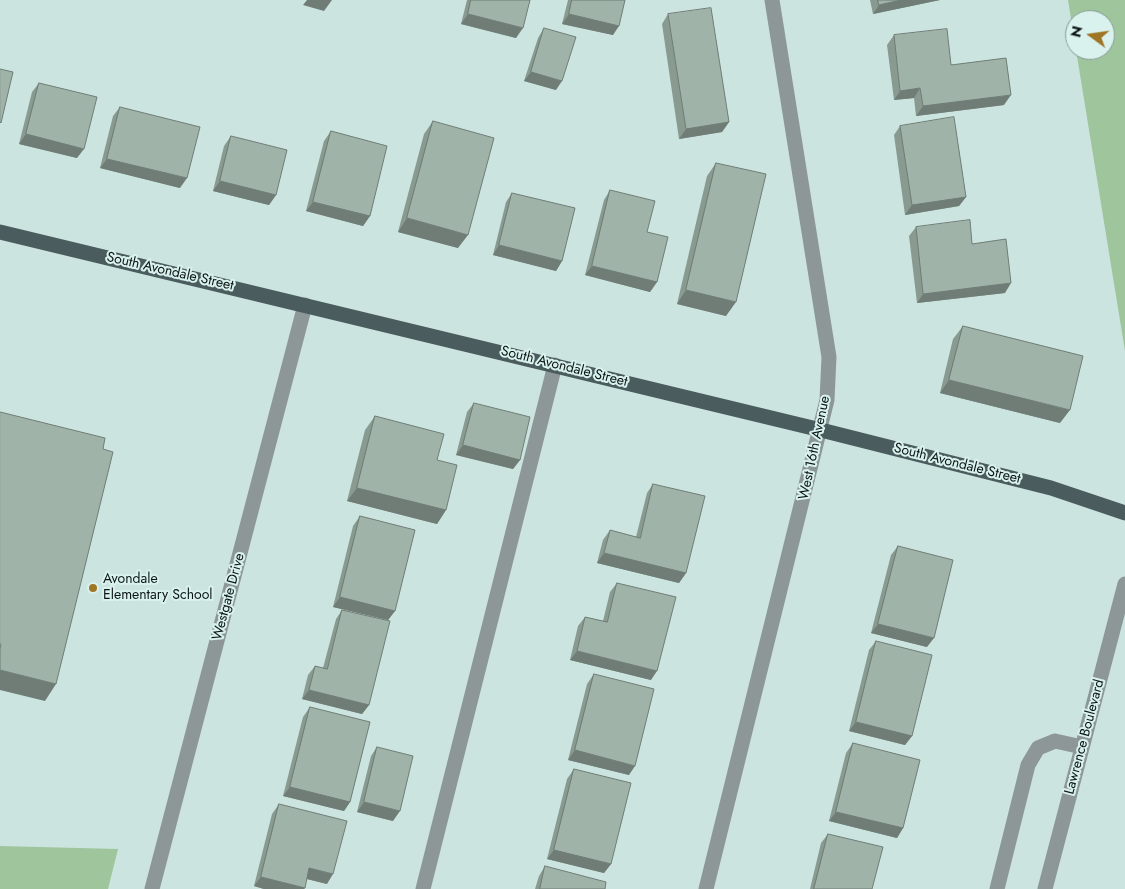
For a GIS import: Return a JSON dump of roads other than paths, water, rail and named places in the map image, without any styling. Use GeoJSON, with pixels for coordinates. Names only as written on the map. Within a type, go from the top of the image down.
{"type":"FeatureCollection","features":[{"type":"Feature","properties":{"kind":"main road","name":"South Avondale Street"},"geometry":{"type":"LineString","coordinates":[[0,232],[305,304],[821,430],[1051,488],[1125,513]]}},
{"type":"Feature","properties":{"kind":"street","name":"West 16th Avenue"},"geometry":{"type":"LineString","coordinates":[[706,889],[828,400],[829,357],[772,0]]}},
{"type":"Feature","properties":{"kind":"street","name":"Westgate Drive"},"geometry":{"type":"LineString","coordinates":[[152,889],[305,304]]}},
{"type":"Feature","properties":{"kind":"street"},"geometry":{"type":"LineString","coordinates":[[423,889],[555,365]]}},
{"type":"Feature","properties":{"kind":"street","name":"Lawrence Boulevard"},"geometry":{"type":"LineString","coordinates":[[1045,889],[1125,584]]}},
{"type":"Feature","properties":{"kind":"street"},"geometry":{"type":"LineString","coordinates":[[997,889],[1028,765],[1038,748],[1054,741],[1082,747]]}},
{"type":"Feature","properties":{"kind":"place","name":"Avondale Elementary School"},"geometry":{"type":"Point","coordinates":[93,588]}}]}
